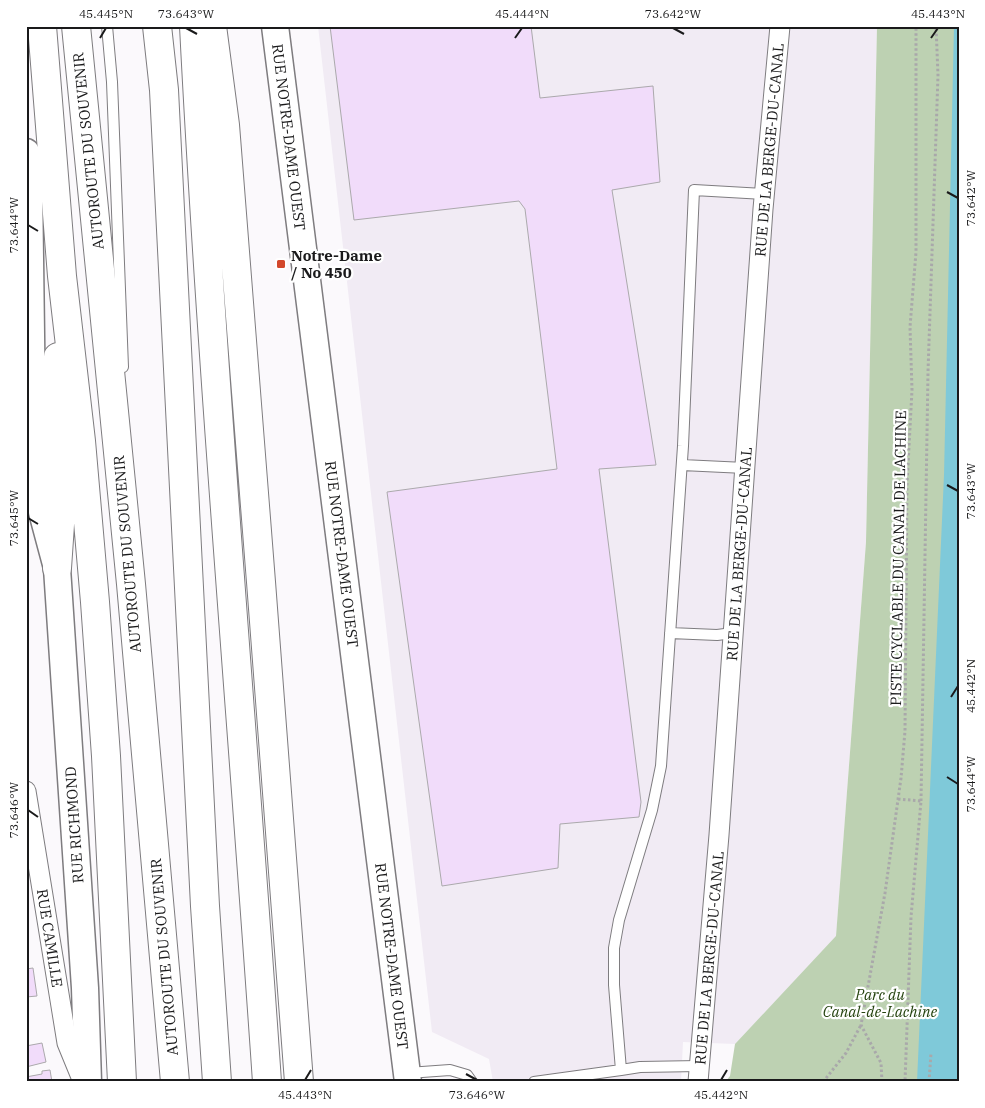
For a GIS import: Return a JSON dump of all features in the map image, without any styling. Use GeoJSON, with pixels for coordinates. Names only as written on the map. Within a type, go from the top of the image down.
{"type":"FeatureCollection","features":[{"type":"Feature","properties":{"kind":"highway"},"geometry":{"type":"LineString","coordinates":[[42,26],[62,276],[81,441],[106,756],[122,1082]]}},
{"type":"Feature","properties":{"kind":"highway","name":"AUTOROUTE DU SOUVENIR"},"geometry":{"type":"LineString","coordinates":[[76,26],[131,584],[175,1082]]}},
{"type":"Feature","properties":{"kind":"highway"},"geometry":{"type":"LineString","coordinates":[[156,26],[164,90],[205,906],[217,1082]]}},
{"type":"Feature","properties":{"kind":"highway"},"geometry":{"type":"LineString","coordinates":[[194,26],[209,291],[267,1082]]}},
{"type":"Feature","properties":{"kind":"highway"},"geometry":{"type":"LineString","coordinates":[[212,26],[225,125],[299,1082]]}},
{"type":"Feature","properties":{"kind":"highway"},"geometry":{"type":"LineString","coordinates":[[57,568],[61,510],[55,408],[62,276]]}},
{"type":"Feature","properties":{"kind":"main road","name":"RUE NOTRE-DAME OUEST"},"geometry":{"type":"LineString","coordinates":[[275,26],[407,1078]]}},
{"type":"Feature","properties":{"kind":"main road","name":"RUE RICHMOND"},"geometry":{"type":"LineString","coordinates":[[26,152],[29,183],[32,410],[42,512],[57,568],[85,988],[88,1082]]}},
{"type":"Feature","properties":{"kind":"street","name":"RUE DE LA BERGE-DU-CANAL"},"geometry":{"type":"LineString","coordinates":[[699,1074],[719,835],[765,194],[780,26]]}},
{"type":"Feature","properties":{"kind":"street","name":"RUE CAMILLE"},"geometry":{"type":"LineString","coordinates":[[26,790],[31,851],[67,1043],[84,1082]]}},
{"type":"Feature","properties":{"kind":"lane"},"geometry":{"type":"LineString","coordinates":[[107,26],[112,82],[123,378]]}},
{"type":"Feature","properties":{"kind":"lane"},"geometry":{"type":"LineString","coordinates":[[621,1070],[614,985],[614,948],[619,920],[652,810],[661,766],[682,465],[694,190],[765,194]]}},
{"type":"Feature","properties":{"kind":"lane"},"geometry":{"type":"LineString","coordinates":[[124,407],[131,584]]}},
{"type":"Feature","properties":{"kind":"lane"},"geometry":{"type":"LineString","coordinates":[[682,465],[745,468]]}},
{"type":"Feature","properties":{"kind":"lane"},"geometry":{"type":"LineString","coordinates":[[670,633],[717,635],[733,633]]}},
{"type":"Feature","properties":{"kind":"lane"},"geometry":{"type":"LineString","coordinates":[[534,1082],[640,1067],[699,1074]]}},
{"type":"Feature","properties":{"kind":"lane"},"geometry":{"type":"LineString","coordinates":[[407,1078],[450,1070],[468,1075],[472,1082]]}},
{"type":"Feature","properties":{"kind":"path","name":"PISTE CYCLABLE DU CANAL DE LACHINE"},"geometry":{"type":"LineString","coordinates":[[824,1082],[846,1053],[861,1025],[885,893],[905,731],[907,484],[912,390],[910,327],[916,252],[916,26]]}},
{"type":"Feature","properties":{"kind":"path"},"geometry":{"type":"LineString","coordinates":[[905,1082],[911,916],[921,801],[928,372],[938,75],[936,26]]}},
{"type":"Feature","properties":{"kind":"path"},"geometry":{"type":"LineString","coordinates":[[898,799],[921,801]]}},
{"type":"Feature","properties":{"kind":"path"},"geometry":{"type":"LineString","coordinates":[[861,1025],[881,1063],[882,1082]]}},
{"type":"Feature","properties":{"kind":"path"},"geometry":{"type":"LineString","coordinates":[[929,1082],[931,1053]]}},
{"type":"Feature","properties":{"kind":"shaded area"},"geometry":{"type":"Polygon","coordinates":[[[318,26],[877,26],[866,542],[836,937],[735,1044],[683,1042],[681,1082],[493,1082],[489,1059],[432,1032],[318,26]]]}},
{"type":"Feature","properties":{"kind":"green space","name":"Parc du Canal-de-Lachine"},"geometry":{"type":"Polygon","coordinates":[[[877,26],[959,26],[959,1082],[725,1082],[730,1076],[735,1044],[836,936],[866,542],[877,26]]]}},
{"type":"Feature","properties":{"kind":"water"},"geometry":{"type":"Polygon","coordinates":[[[954,26],[959,26],[959,1082],[917,1082],[944,475],[954,26]]]}},
{"type":"Feature","properties":{"kind":"building"},"geometry":{"type":"Polygon","coordinates":[[[330,26],[531,26],[540,98],[653,86],[660,182],[612,190],[656,465],[599,469],[641,802],[639,817],[560,824],[558,868],[442,886],[387,492],[557,469],[525,209],[519,201],[354,220],[330,26]]]}},
{"type":"Feature","properties":{"kind":"building"},"geometry":{"type":"Polygon","coordinates":[[[33,968],[37,996],[26,997],[26,969],[33,968]]]}},
{"type":"Feature","properties":{"kind":"building"},"geometry":{"type":"Polygon","coordinates":[[[42,1043],[46,1062],[26,1067],[26,1046],[42,1043]]]}},
{"type":"Feature","properties":{"kind":"building"},"geometry":{"type":"Polygon","coordinates":[[[50,1070],[52,1082],[26,1082],[26,1077],[42,1074],[42,1071],[50,1070]]]}},
{"type":"Feature","properties":{"kind":"place","name":"Notre-Dame / No 450"},"geometry":{"type":"Point","coordinates":[281,264]}}]}
